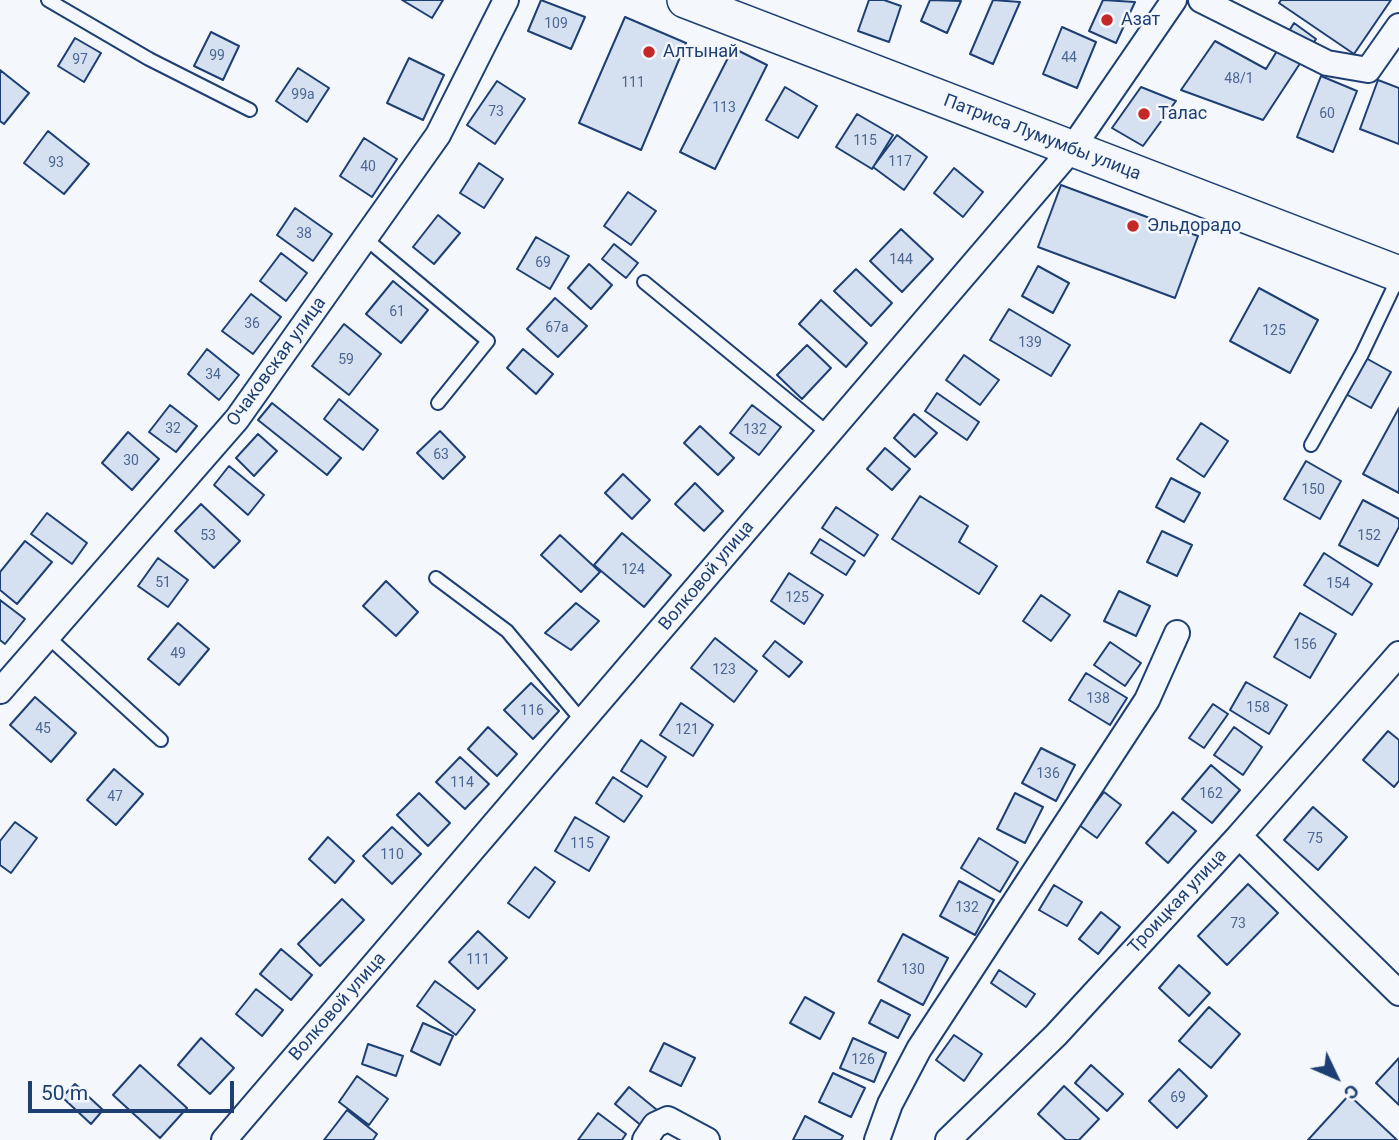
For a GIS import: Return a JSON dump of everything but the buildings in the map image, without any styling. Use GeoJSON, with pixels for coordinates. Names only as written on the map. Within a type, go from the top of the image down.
{"type":"FeatureCollection","features":[{"type":"Feature","properties":{"kind":"street","name":"Очаковская улица"},"geometry":{"type":"LineString","coordinates":[[0,691],[237,419],[438,135],[506,0]]}},
{"type":"Feature","properties":{"kind":"street","name":"Патриса Лумумбы улица"},"geometry":{"type":"LineString","coordinates":[[685,0],[1399,275]]}},
{"type":"Feature","properties":{"kind":"street","name":"Волковой улица"},"geometry":{"type":"LineString","coordinates":[[224,1140],[1071,150],[1174,0]]}},
{"type":"Feature","properties":{"kind":"street"},"geometry":{"type":"LineString","coordinates":[[1201,0],[1327,63],[1368,70],[1390,53],[1399,26]]}},
{"type":"Feature","properties":{"kind":"street"},"geometry":{"type":"LineString","coordinates":[[877,1140],[890,1104],[919,1049],[1147,700],[1177,633]]}},
{"type":"Feature","properties":{"kind":"street","name":"Троицкая улица"},"geometry":{"type":"LineString","coordinates":[[948,1140],[1056,1035],[1239,836],[1399,654]]}},
{"type":"Feature","properties":{"kind":"street"},"geometry":{"type":"LineString","coordinates":[[1239,836],[1399,993]]}},
{"type":"Feature","properties":{"kind":"street"},"geometry":{"type":"LineString","coordinates":[[645,1140],[656,1125],[668,1119],[707,1140]]}},
{"type":"Feature","properties":{"kind":"lane"},"geometry":{"type":"LineString","coordinates":[[48,0],[149,60],[250,110]]}},
{"type":"Feature","properties":{"kind":"lane"},"geometry":{"type":"LineString","coordinates":[[366,239],[488,341],[438,403]]}},
{"type":"Feature","properties":{"kind":"lane"},"geometry":{"type":"LineString","coordinates":[[1311,444],[1363,354],[1399,275]]}},
{"type":"Feature","properties":{"kind":"lane"},"geometry":{"type":"LineString","coordinates":[[644,282],[829,434]]}},
{"type":"Feature","properties":{"kind":"lane"},"geometry":{"type":"LineString","coordinates":[[436,578],[507,632],[583,722]]}},
{"type":"Feature","properties":{"kind":"lane"},"geometry":{"type":"LineString","coordinates":[[48,636],[161,740]]}},
{"type":"Feature","properties":{"kind":"place","name":"Азат"},"geometry":{"type":"Point","coordinates":[1107,20]}},
{"type":"Feature","properties":{"kind":"place","name":"Алтынай"},"geometry":{"type":"Point","coordinates":[649,52]}},
{"type":"Feature","properties":{"kind":"place","name":"Талас"},"geometry":{"type":"Point","coordinates":[1144,114]}},
{"type":"Feature","properties":{"kind":"place","name":"Эльдорадо"},"geometry":{"type":"Point","coordinates":[1133,226]}}]}
